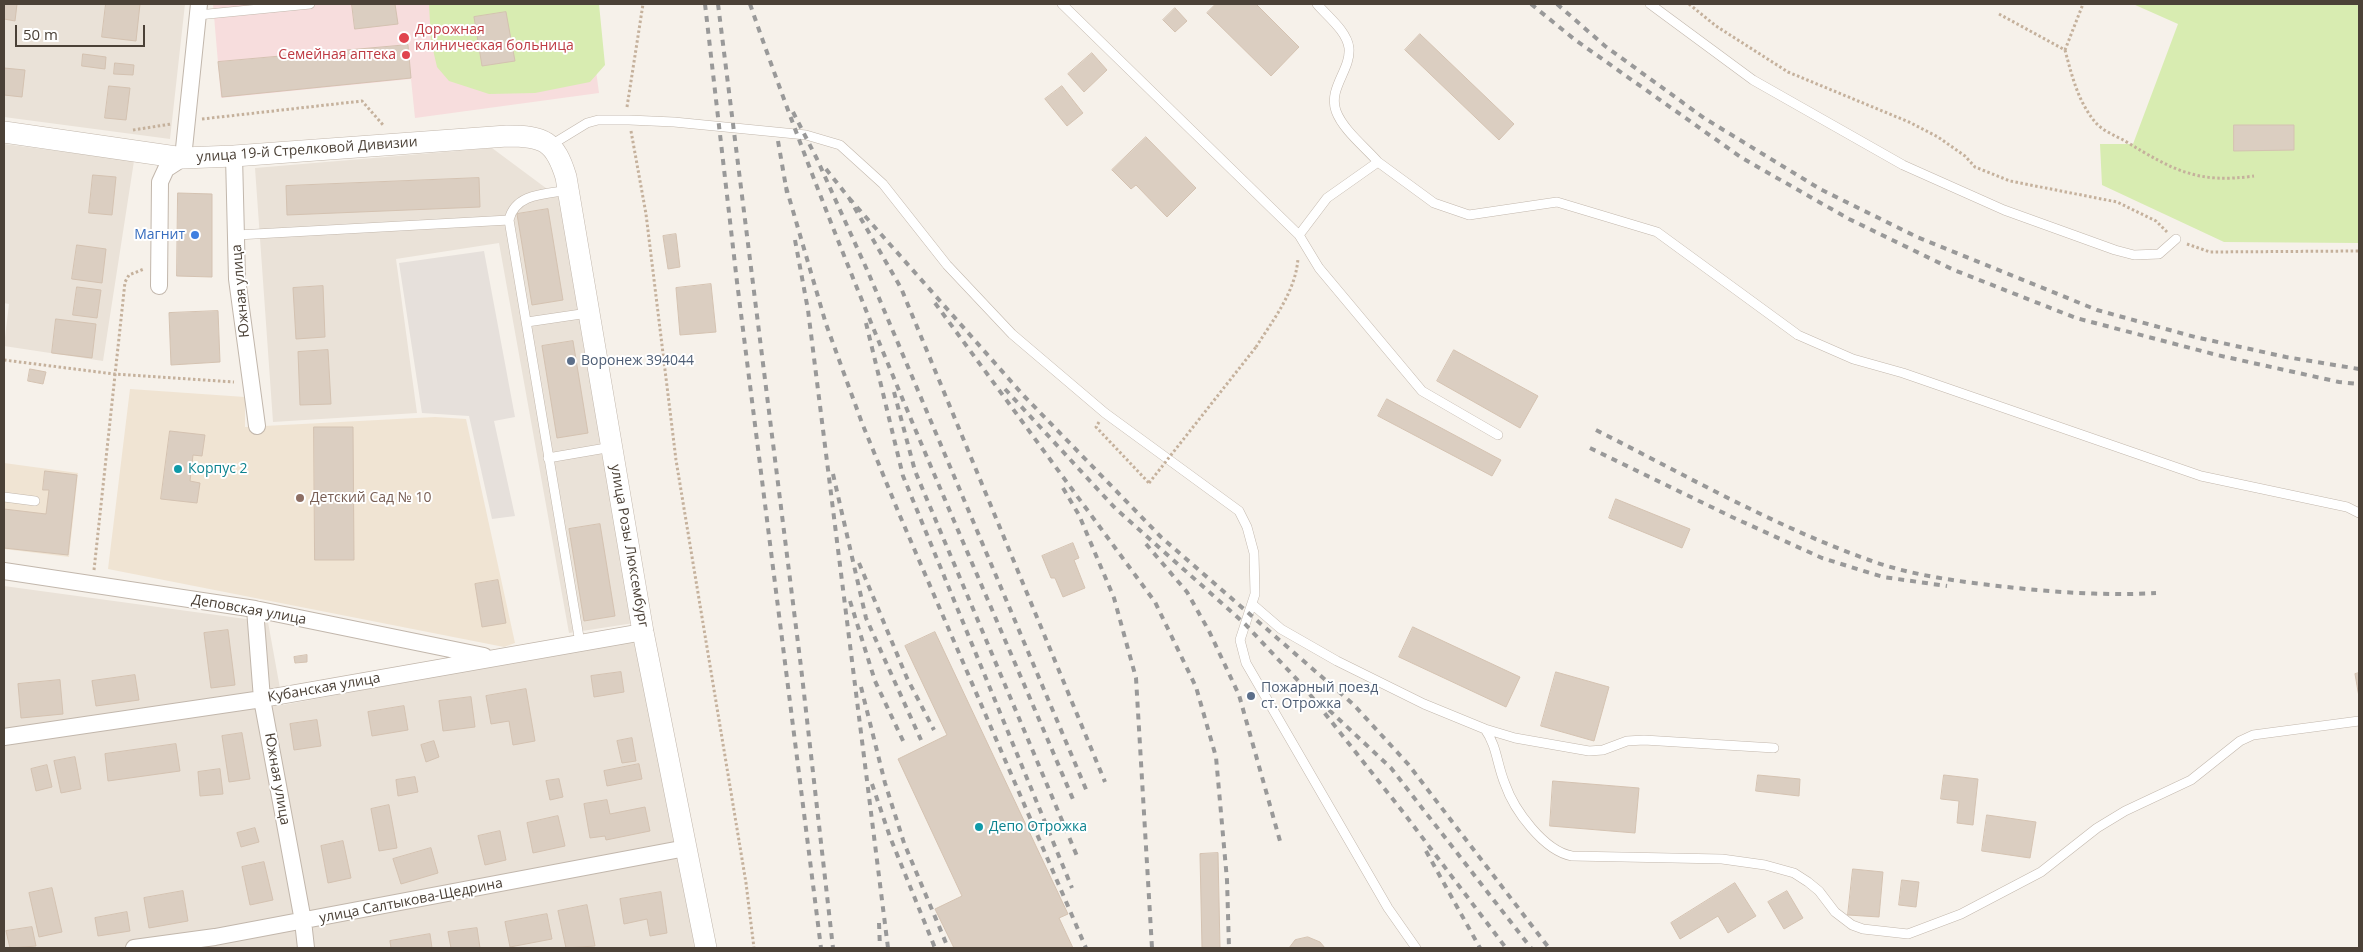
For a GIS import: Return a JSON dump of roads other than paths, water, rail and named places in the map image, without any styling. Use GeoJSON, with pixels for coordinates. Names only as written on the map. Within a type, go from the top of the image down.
{"type":"FeatureCollection","features":[{"type":"Feature","properties":{"kind":"street"},"geometry":{"type":"LineString","coordinates":[[159,286],[160,182],[166,169],[183,158],[199,9]]}},
{"type":"Feature","properties":{"kind":"street","name":"улица 19-й Стрелковой Дивизии"},"geometry":{"type":"LineString","coordinates":[[4,132],[183,158],[507,136],[533,137],[551,145]]}},
{"type":"Feature","properties":{"kind":"street","name":"улица Розы Люксембург"},"geometry":{"type":"LineString","coordinates":[[551,145],[560,157],[569,190],[643,632],[706,948]]}},
{"type":"Feature","properties":{"kind":"street","name":"Южная улица"},"geometry":{"type":"LineString","coordinates":[[234,156],[238,278],[257,426]]}},
{"type":"Feature","properties":{"kind":"street","name":"Деповская улица"},"geometry":{"type":"LineString","coordinates":[[4,571],[255,609],[494,658]]}},
{"type":"Feature","properties":{"kind":"street","name":"Южная улица"},"geometry":{"type":"LineString","coordinates":[[255,609],[262,699],[303,921],[306,948]]}},
{"type":"Feature","properties":{"kind":"street","name":"Кубанская улица"},"geometry":{"type":"LineString","coordinates":[[4,737],[262,699],[643,632]]}},
{"type":"Feature","properties":{"kind":"street","name":"улица Салтыкова-Щедрина"},"geometry":{"type":"LineString","coordinates":[[134,948],[215,937],[686,848]]}},
{"type":"Feature","properties":{"kind":"lane"},"geometry":{"type":"LineString","coordinates":[[199,9],[310,4]]}},
{"type":"Feature","properties":{"kind":"lane"},"geometry":{"type":"LineString","coordinates":[[1062,4],[1299,235],[1319,268],[1422,391],[1498,435]]}},
{"type":"Feature","properties":{"kind":"lane"},"geometry":{"type":"LineString","coordinates":[[1317,4],[1342,33],[1349,46],[1348,59],[1336,88],[1336,110],[1341,121],[1378,162],[1434,203],[1469,215],[1556,202],[1657,232],[1798,335],[1853,359],[1903,373],[2200,476],[2347,507],[2359,514]]}},
{"type":"Feature","properties":{"kind":"lane"},"geometry":{"type":"LineString","coordinates":[[1650,4],[1753,80],[1903,165],[2004,210],[2115,250],[2134,255],[2159,254],[2176,239]]}},
{"type":"Feature","properties":{"kind":"lane"},"geometry":{"type":"LineString","coordinates":[[551,145],[587,123],[598,120],[674,122],[806,135],[840,145],[883,184],[947,265],[1012,334],[1105,413],[1238,511],[1247,527],[1254,553],[1255,594],[1240,640],[1246,663],[1388,908],[1416,948]]}},
{"type":"Feature","properties":{"kind":"lane"},"geometry":{"type":"LineString","coordinates":[[1299,235],[1327,198],[1378,162]]}},
{"type":"Feature","properties":{"kind":"lane"},"geometry":{"type":"LineString","coordinates":[[569,190],[520,200],[511,210],[509,220],[580,642]]}},
{"type":"Feature","properties":{"kind":"lane"},"geometry":{"type":"LineString","coordinates":[[237,235],[509,220]]}},
{"type":"Feature","properties":{"kind":"lane"},"geometry":{"type":"LineString","coordinates":[[527,322],[589,312]]}},
{"type":"Feature","properties":{"kind":"lane"},"geometry":{"type":"LineString","coordinates":[[548,458],[612,446]]}},
{"type":"Feature","properties":{"kind":"lane"},"geometry":{"type":"LineString","coordinates":[[4,497],[35,501]]}},
{"type":"Feature","properties":{"kind":"lane"},"geometry":{"type":"LineString","coordinates":[[1252,604],[1281,629],[1337,661],[1424,704],[1485,729],[1515,738],[1589,751],[1603,750],[1627,741],[1644,740],[1774,748]]}},
{"type":"Feature","properties":{"kind":"lane"},"geometry":{"type":"LineString","coordinates":[[1485,729],[1495,746],[1505,785],[1517,806],[1543,840],[1560,852],[1572,856],[1722,859],[1765,865],[1794,873],[1808,882],[1819,891],[1835,912],[1852,925],[1863,929],[1897,934],[1919,930],[1961,914],[2041,872],[2097,828],[2125,811],[2191,780],[2240,741],[2253,735],[2359,721]]}},
{"type":"Feature","properties":{"kind":"railway"},"geometry":{"type":"LineString","coordinates":[[705,4],[737,282],[821,948]]}},
{"type":"Feature","properties":{"kind":"railway"},"geometry":{"type":"LineString","coordinates":[[718,4],[801,667],[833,948]]}},
{"type":"Feature","properties":{"kind":"railway"},"geometry":{"type":"LineString","coordinates":[[750,4],[786,106],[865,307],[1075,804]]}},
{"type":"Feature","properties":{"kind":"railway"},"geometry":{"type":"LineString","coordinates":[[1531,4],[1574,39],[1742,158],[1849,219],[1954,270],[2076,318],[2217,355],[2339,382],[2359,384]]}},
{"type":"Feature","properties":{"kind":"railway"},"geometry":{"type":"LineString","coordinates":[[1557,4],[1605,46],[1704,118],[1820,189],[1917,237],[2097,310],[2195,337],[2286,357],[2359,369]]}},
{"type":"Feature","properties":{"kind":"railway"},"geometry":{"type":"LineString","coordinates":[[793,112],[817,159],[868,272],[1088,794]]}},
{"type":"Feature","properties":{"kind":"railway"},"geometry":{"type":"LineString","coordinates":[[778,141],[787,193]]}},
{"type":"Feature","properties":{"kind":"railway"},"geometry":{"type":"LineString","coordinates":[[826,169],[849,198],[901,288],[1105,782]]}},
{"type":"Feature","properties":{"kind":"railway"},"geometry":{"type":"LineString","coordinates":[[786,187],[826,324],[862,423],[900,516],[1086,948]]}},
{"type":"Feature","properties":{"kind":"railway"},"geometry":{"type":"LineString","coordinates":[[849,198],[1024,396],[1161,537],[1353,704],[1408,764],[1549,948]]}},
{"type":"Feature","properties":{"kind":"railway"},"geometry":{"type":"LineString","coordinates":[[795,240],[808,310],[888,948]]}},
{"type":"Feature","properties":{"kind":"railway"},"geometry":{"type":"LineString","coordinates":[[935,303],[1155,602],[1196,687],[1216,757],[1227,880],[1229,948]]}},
{"type":"Feature","properties":{"kind":"railway"},"geometry":{"type":"LineString","coordinates":[[866,323],[903,476],[1072,888]]}},
{"type":"Feature","properties":{"kind":"railway"},"geometry":{"type":"LineString","coordinates":[[1005,389],[1115,508],[1245,624],[1304,687],[1403,812],[1506,948]]}},
{"type":"Feature","properties":{"kind":"railway"},"geometry":{"type":"LineString","coordinates":[[894,392],[915,471],[1077,856]]}},
{"type":"Feature","properties":{"kind":"railway"},"geometry":{"type":"LineString","coordinates":[[1596,430],[1764,516],[1869,560],[1900,570],[1965,582],[2057,592],[2097,594],[2156,593]]}},
{"type":"Feature","properties":{"kind":"railway"},"geometry":{"type":"LineString","coordinates":[[1590,448],[1732,517],[1822,558],[1883,577],[1947,586]]}},
{"type":"Feature","properties":{"kind":"railway"},"geometry":{"type":"LineString","coordinates":[[833,474],[866,618],[921,740]]}},
{"type":"Feature","properties":{"kind":"railway"},"geometry":{"type":"LineString","coordinates":[[1063,488],[1079,515],[1114,598],[1136,678],[1152,948]]}},
{"type":"Feature","properties":{"kind":"railway"},"geometry":{"type":"LineString","coordinates":[[1146,544],[1187,592],[1209,631],[1239,695],[1280,841]]}},
{"type":"Feature","properties":{"kind":"railway"},"geometry":{"type":"LineString","coordinates":[[859,563],[907,678],[934,730]]}},
{"type":"Feature","properties":{"kind":"railway"},"geometry":{"type":"LineString","coordinates":[[850,601],[875,681],[905,745]]}},
{"type":"Feature","properties":{"kind":"railway"},"geometry":{"type":"LineString","coordinates":[[861,687],[885,783],[904,843],[946,943]]}},
{"type":"Feature","properties":{"kind":"railway"},"geometry":{"type":"LineString","coordinates":[[1329,710],[1391,768],[1531,948]]}},
{"type":"Feature","properties":{"kind":"railway"},"geometry":{"type":"LineString","coordinates":[[872,784],[890,837],[935,948]]}},
{"type":"Feature","properties":{"kind":"railway"},"geometry":{"type":"LineString","coordinates":[[1426,851],[1480,948]]}},
{"type":"Feature","properties":{"kind":"railway"},"geometry":{"type":"LineString","coordinates":[[879,923],[880,948]]}},
{"type":"Feature","properties":{"kind":"place","name":"Дорожная клиническая больница"},"geometry":{"type":"Point","coordinates":[404,38]}},
{"type":"Feature","properties":{"kind":"place","name":"Семейная аптека"},"geometry":{"type":"Point","coordinates":[406,55]}},
{"type":"Feature","properties":{"kind":"place","name":"Магнит"},"geometry":{"type":"Point","coordinates":[195,235]}},
{"type":"Feature","properties":{"kind":"place","name":"Воронеж 394044"},"geometry":{"type":"Point","coordinates":[571,361]}},
{"type":"Feature","properties":{"kind":"place","name":"Корпус 2"},"geometry":{"type":"Point","coordinates":[178,469]}},
{"type":"Feature","properties":{"kind":"place","name":"Детский Сад № 10"},"geometry":{"type":"Point","coordinates":[300,498]}},
{"type":"Feature","properties":{"kind":"place","name":"Пожарный поезд ст. Отрожка"},"geometry":{"type":"Point","coordinates":[1251,696]}},
{"type":"Feature","properties":{"kind":"place","name":"Депо Отрожка"},"geometry":{"type":"Point","coordinates":[979,827]}}]}
